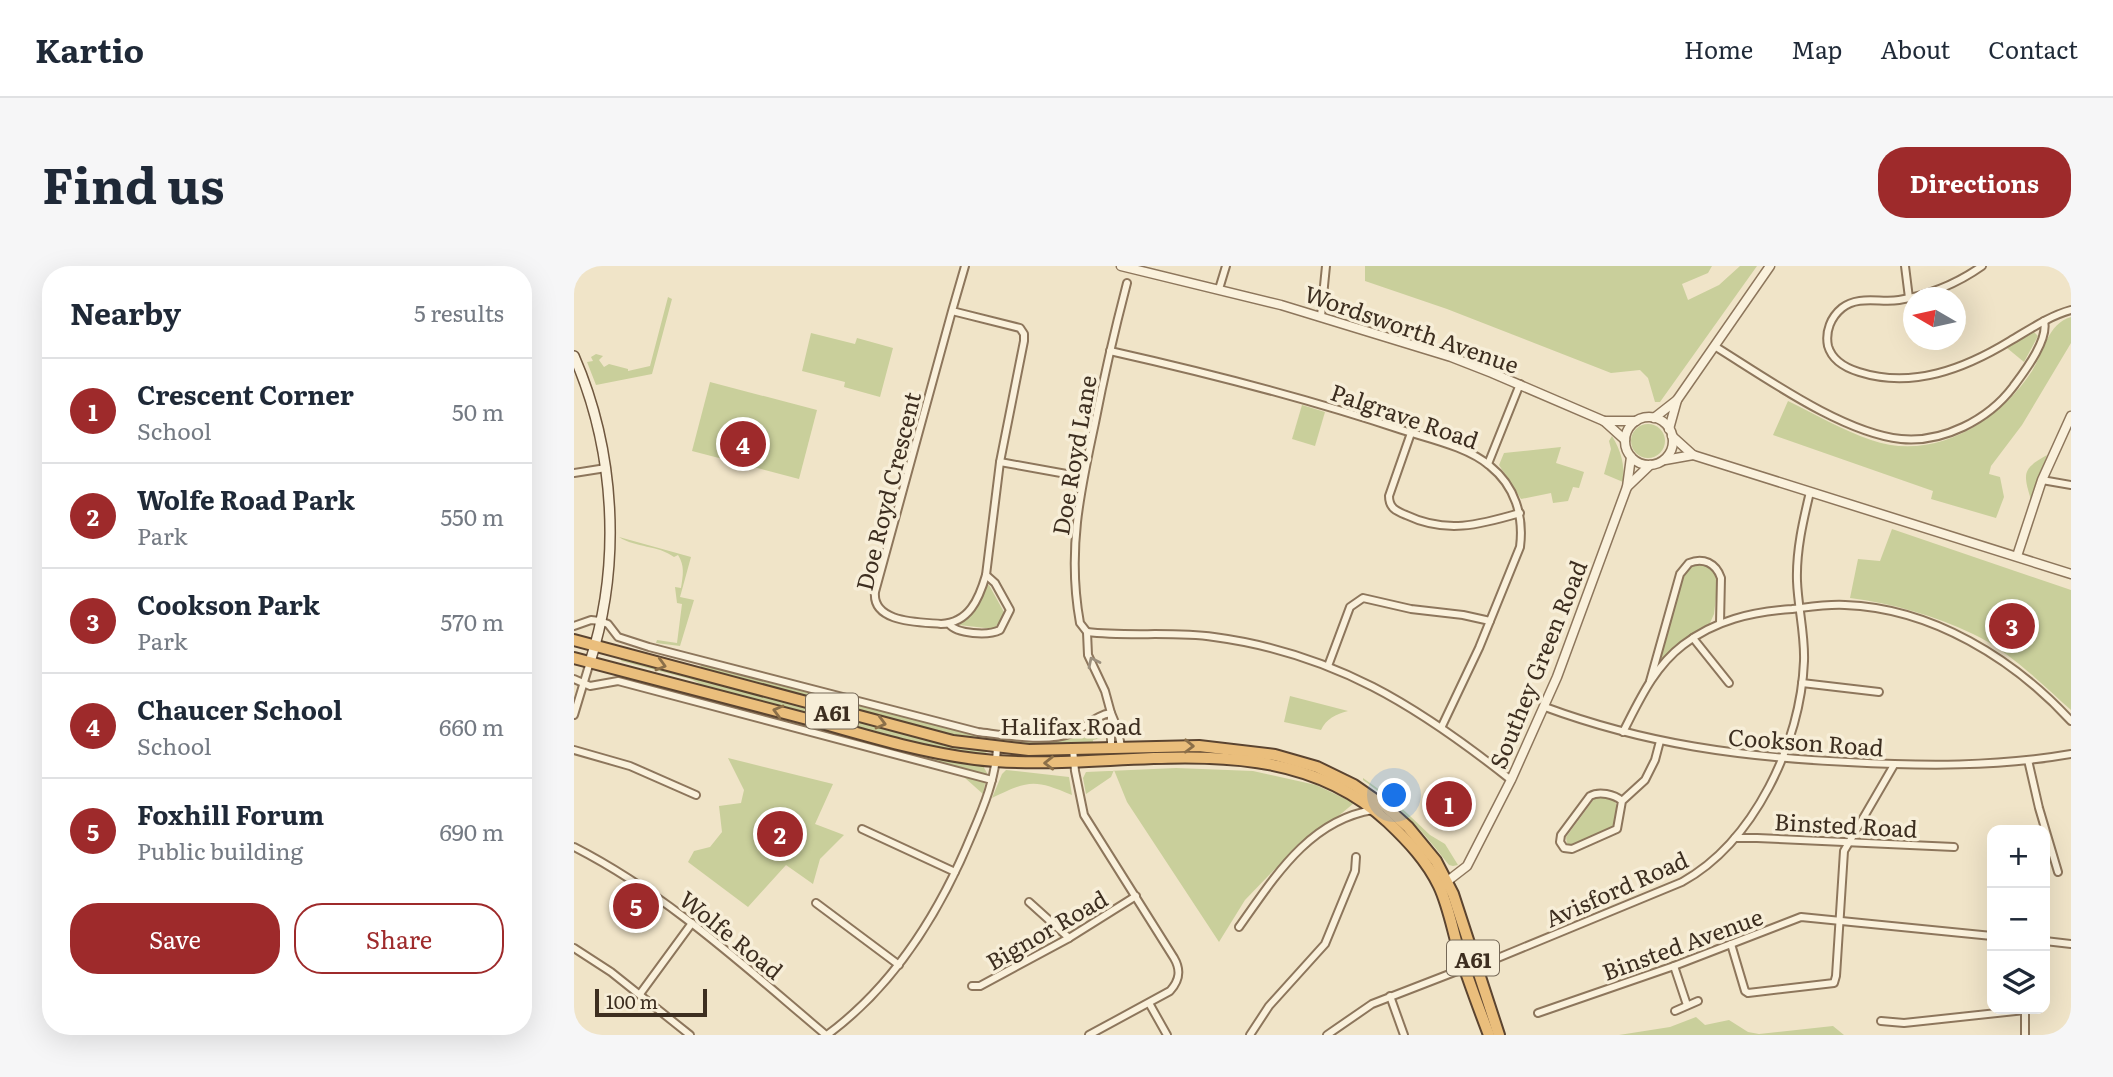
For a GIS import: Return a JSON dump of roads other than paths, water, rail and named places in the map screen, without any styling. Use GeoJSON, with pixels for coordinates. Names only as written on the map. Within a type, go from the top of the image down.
{"type":"FeatureCollection","features":[{"type":"Feature","properties":{"kind":"highway","name":"Halifax Road"},"geometry":{"type":"LineString","coordinates":[[574,640],[953,741],[1028,750],[1199,746],[1237,749],[1287,758],[1317,767],[1354,785],[1387,808],[1422,843],[1443,884],[1471,967],[1499,1035]]}},
{"type":"Feature","properties":{"kind":"highway","name":"Halifax Road"},"geometry":{"type":"LineString","coordinates":[[574,658],[947,754],[996,761],[1074,763],[1200,758],[1259,762],[1314,776],[1356,796],[1374,810],[1414,848],[1443,884]]}},
{"type":"Feature","properties":{"kind":"highway"},"geometry":{"type":"LineString","coordinates":[[1116,747],[1117,761]]}},
{"type":"Feature","properties":{"kind":"highway","name":"Halifax Road"},"geometry":{"type":"LineString","coordinates":[[1471,967],[1489,1035]]}},
{"type":"Feature","properties":{"kind":"main road"},"geometry":{"type":"LineString","coordinates":[[574,356],[589,394],[606,468],[610,543],[596,646],[590,662]]}},
{"type":"Feature","properties":{"kind":"street","name":"Doe Royd Crescent"},"geometry":{"type":"LineString","coordinates":[[965,266],[875,598],[879,610],[887,616],[949,624],[957,630],[992,633],[999,630],[1010,610],[995,583],[986,575]]}},
{"type":"Feature","properties":{"kind":"street","name":"Wordsworth Avenue"},"geometry":{"type":"LineString","coordinates":[[1121,266],[1321,316],[1451,357],[1604,421],[1625,440]]}},
{"type":"Feature","properties":{"kind":"street"},"geometry":{"type":"LineString","coordinates":[[1219,289],[1226,266]]}},
{"type":"Feature","properties":{"kind":"street"},"geometry":{"type":"LineString","coordinates":[[1321,316],[1326,266]]}},
{"type":"Feature","properties":{"kind":"street"},"geometry":{"type":"LineString","coordinates":[[1693,455],[1650,465],[1636,462],[1627,451],[1625,440],[1631,426],[1637,421],[1654,418],[1676,400],[1716,347],[1770,266]]}},
{"type":"Feature","properties":{"kind":"street"},"geometry":{"type":"LineString","coordinates":[[1905,266],[1908,287]]}},
{"type":"Feature","properties":{"kind":"street"},"geometry":{"type":"LineString","coordinates":[[1944,287],[1982,266]]}},
{"type":"Feature","properties":{"kind":"street","name":"Doe Royd Lane"},"geometry":{"type":"LineString","coordinates":[[1116,747],[1105,691],[1088,655],[1087,632],[1080,623],[1073,558],[1083,477],[1127,283]]}},
{"type":"Feature","properties":{"kind":"street"},"geometry":{"type":"LineString","coordinates":[[1903,299],[1883,302],[1858,301],[1842,308],[1830,323],[1828,332],[1829,349],[1834,357],[1841,364],[1865,374],[1910,378],[1935,375],[1979,359],[2044,321],[2071,310]]}},
{"type":"Feature","properties":{"kind":"street"},"geometry":{"type":"LineString","coordinates":[[949,624],[972,609],[986,575],[1000,462],[1024,334],[1020,328],[952,311]]}},
{"type":"Feature","properties":{"kind":"street"},"geometry":{"type":"LineString","coordinates":[[1716,347],[1772,383],[1828,413],[1881,434],[1900,439],[1917,439],[1934,437],[1968,425],[1997,404],[2010,391],[2035,354],[2042,339],[2044,321]]}},
{"type":"Feature","properties":{"kind":"street","name":"Palgrave Road"},"geometry":{"type":"LineString","coordinates":[[1110,351],[1250,384],[1411,433],[1462,451],[1488,464],[1510,490],[1520,513],[1520,547],[1458,695],[1442,726]]}},
{"type":"Feature","properties":{"kind":"street"},"geometry":{"type":"LineString","coordinates":[[1488,464],[1520,384]]}},
{"type":"Feature","properties":{"kind":"street"},"geometry":{"type":"LineString","coordinates":[[1663,460],[1671,450],[1670,433],[1676,400]]}},
{"type":"Feature","properties":{"kind":"street"},"geometry":{"type":"LineString","coordinates":[[2017,556],[2042,480],[2071,416]]}},
{"type":"Feature","properties":{"kind":"street"},"geometry":{"type":"LineString","coordinates":[[1654,418],[1679,445],[1693,455],[2071,574]]}},
{"type":"Feature","properties":{"kind":"street","name":"Wordsworth Avenue"},"geometry":{"type":"LineString","coordinates":[[1604,421],[1637,421]]}},
{"type":"Feature","properties":{"kind":"street"},"geometry":{"type":"LineString","coordinates":[[1411,433],[1389,496],[1389,502],[1396,511],[1430,526],[1441,527],[1491,522],[1520,513]]}},
{"type":"Feature","properties":{"kind":"street","name":"Southey Green Road"},"geometry":{"type":"LineString","coordinates":[[1443,884],[1467,866],[1545,706],[1627,487],[1631,457]]}},
{"type":"Feature","properties":{"kind":"street"},"geometry":{"type":"LineString","coordinates":[[1000,462],[1083,477]]}},
{"type":"Feature","properties":{"kind":"street","name":"Southey Green Road"},"geometry":{"type":"LineString","coordinates":[[1627,487],[1650,465]]}},
{"type":"Feature","properties":{"kind":"street"},"geometry":{"type":"LineString","coordinates":[[574,473],[606,468]]}},
{"type":"Feature","properties":{"kind":"street"},"geometry":{"type":"LineString","coordinates":[[2042,480],[2071,485]]}},
{"type":"Feature","properties":{"kind":"street","name":"Avisford Road"},"geometry":{"type":"LineString","coordinates":[[1327,1035],[1355,1014],[1390,996],[1471,967],[1682,882],[1708,865],[1735,838],[1782,759],[1799,709],[1804,635],[1797,578],[1798,558],[1810,492]]}},
{"type":"Feature","properties":{"kind":"street"},"geometry":{"type":"LineString","coordinates":[[1649,683],[1680,574],[1689,563],[1703,560],[1719,572],[1720,623]]}},
{"type":"Feature","properties":{"kind":"street"},"geometry":{"type":"LineString","coordinates":[[1328,666],[1350,607],[1363,598],[1398,607],[1490,621]]}},
{"type":"Feature","properties":{"kind":"street"},"geometry":{"type":"LineString","coordinates":[[1623,732],[1649,683],[1667,660],[1693,638],[1720,623],[1750,614],[1844,605],[1870,607],[1935,625],[1976,645],[2024,677],[2071,721]]}},
{"type":"Feature","properties":{"kind":"street"},"geometry":{"type":"LineString","coordinates":[[574,626],[592,620],[600,621]]}},
{"type":"Feature","properties":{"kind":"street","name":"Halifax Road"},"geometry":{"type":"LineString","coordinates":[[600,621],[608,624],[618,637],[649,647],[978,732],[1019,737],[1068,735],[1101,715],[1111,713]]}},
{"type":"Feature","properties":{"kind":"street"},"geometry":{"type":"LineString","coordinates":[[1087,632],[1213,637],[1266,646],[1328,666],[1385,692],[1442,726],[1511,780]]}},
{"type":"Feature","properties":{"kind":"street"},"geometry":{"type":"LineString","coordinates":[[1693,638],[1729,682]]}},
{"type":"Feature","properties":{"kind":"street"},"geometry":{"type":"LineString","coordinates":[[574,715],[590,662]]}},
{"type":"Feature","properties":{"kind":"street"},"geometry":{"type":"LineString","coordinates":[[574,678],[583,685],[618,681],[992,780]]}},
{"type":"Feature","properties":{"kind":"street"},"geometry":{"type":"LineString","coordinates":[[1802,683],[1879,692]]}},
{"type":"Feature","properties":{"kind":"street","name":"Cookson Road"},"geometry":{"type":"LineString","coordinates":[[1545,706],[1623,732],[1660,741],[1726,753],[1782,759],[1894,765],[1984,764],[2071,754]]}},
{"type":"Feature","properties":{"kind":"street"},"geometry":{"type":"LineString","coordinates":[[1622,801],[1615,796],[1597,793],[1590,796],[1561,835],[1560,842],[1564,848],[1572,849],[1614,832],[1619,826],[1622,801],[1645,780],[1655,760],[1660,741]]}},
{"type":"Feature","properties":{"kind":"street"},"geometry":{"type":"LineString","coordinates":[[826,1035],[864,1004],[899,965],[930,920],[978,820],[992,780],[997,747]]}},
{"type":"Feature","properties":{"kind":"street"},"geometry":{"type":"LineString","coordinates":[[1073,749],[1084,816],[1179,969],[1174,986],[1149,1003],[1089,1035]]}},
{"type":"Feature","properties":{"kind":"street"},"geometry":{"type":"LineString","coordinates":[[574,750],[630,766],[696,795]]}},
{"type":"Feature","properties":{"kind":"street"},"geometry":{"type":"LineString","coordinates":[[2028,760],[2059,872]]}},
{"type":"Feature","properties":{"kind":"street"},"geometry":{"type":"LineString","coordinates":[[1731,944],[1745,991],[1748,993],[1834,983],[1844,851],[1894,765]]}},
{"type":"Feature","properties":{"kind":"street"},"geometry":{"type":"LineString","coordinates":[[1352,815],[1357,804],[1356,796]]}},
{"type":"Feature","properties":{"kind":"street"},"geometry":{"type":"LineString","coordinates":[[1239,927],[1292,857],[1327,826],[1352,815],[1374,810]]}},
{"type":"Feature","properties":{"kind":"street"},"geometry":{"type":"LineString","coordinates":[[862,829],[955,872]]}},
{"type":"Feature","properties":{"kind":"street","name":"Binsted Road"},"geometry":{"type":"LineString","coordinates":[[1735,838],[1955,847]]}},
{"type":"Feature","properties":{"kind":"street","name":"Wolfe Road"},"geometry":{"type":"LineString","coordinates":[[574,847],[635,881],[692,923],[826,1035]]}},
{"type":"Feature","properties":{"kind":"street"},"geometry":{"type":"LineString","coordinates":[[1250,1035],[1269,1006],[1325,944],[1355,872],[1356,857]]}},
{"type":"Feature","properties":{"kind":"street","name":"Bignor Road"},"geometry":{"type":"LineString","coordinates":[[972,986],[980,986],[1069,939],[1136,896]]}},
{"type":"Feature","properties":{"kind":"street"},"geometry":{"type":"LineString","coordinates":[[1029,902],[1069,939]]}},
{"type":"Feature","properties":{"kind":"street"},"geometry":{"type":"LineString","coordinates":[[816,903],[899,965]]}},
{"type":"Feature","properties":{"kind":"street","name":"Binsted Avenue"},"geometry":{"type":"LineString","coordinates":[[1538,1013],[1674,966],[1801,917],[1987,935]]}},
{"type":"Feature","properties":{"kind":"street"},"geometry":{"type":"LineString","coordinates":[[640,994],[692,923]]}},
{"type":"Feature","properties":{"kind":"street"},"geometry":{"type":"LineString","coordinates":[[2050,942],[2071,944]]}},
{"type":"Feature","properties":{"kind":"street"},"geometry":{"type":"LineString","coordinates":[[574,948],[640,994],[690,1035]]}},
{"type":"Feature","properties":{"kind":"street"},"geometry":{"type":"LineString","coordinates":[[1674,966],[1688,1005]]}},
{"type":"Feature","properties":{"kind":"street"},"geometry":{"type":"LineString","coordinates":[[1390,996],[1404,1035]]}},
{"type":"Feature","properties":{"kind":"street"},"geometry":{"type":"LineString","coordinates":[[1675,1011],[1698,1001]]}},
{"type":"Feature","properties":{"kind":"street"},"geometry":{"type":"LineString","coordinates":[[1149,1003],[1167,1035]]}},
{"type":"Feature","properties":{"kind":"street"},"geometry":{"type":"LineString","coordinates":[[1881,1021],[1904,1023],[1987,1013]]}},
{"type":"Feature","properties":{"kind":"street"},"geometry":{"type":"LineString","coordinates":[[2025,1014],[2025,1035]]}},
{"type":"Feature","properties":{"kind":"place","name":"Chaucer School"},"geometry":{"type":"Point","coordinates":[743,444]}},
{"type":"Feature","properties":{"kind":"place","name":"Cookson Park"},"geometry":{"type":"Point","coordinates":[2012,626]}},
{"type":"Feature","properties":{"kind":"place","name":"Crescent Corner"},"geometry":{"type":"Point","coordinates":[1449,804]}},
{"type":"Feature","properties":{"kind":"place","name":"Wolfe Road Park"},"geometry":{"type":"Point","coordinates":[780,834]}},
{"type":"Feature","properties":{"kind":"place","name":"Foxhill Forum"},"geometry":{"type":"Point","coordinates":[636,906]}}]}
